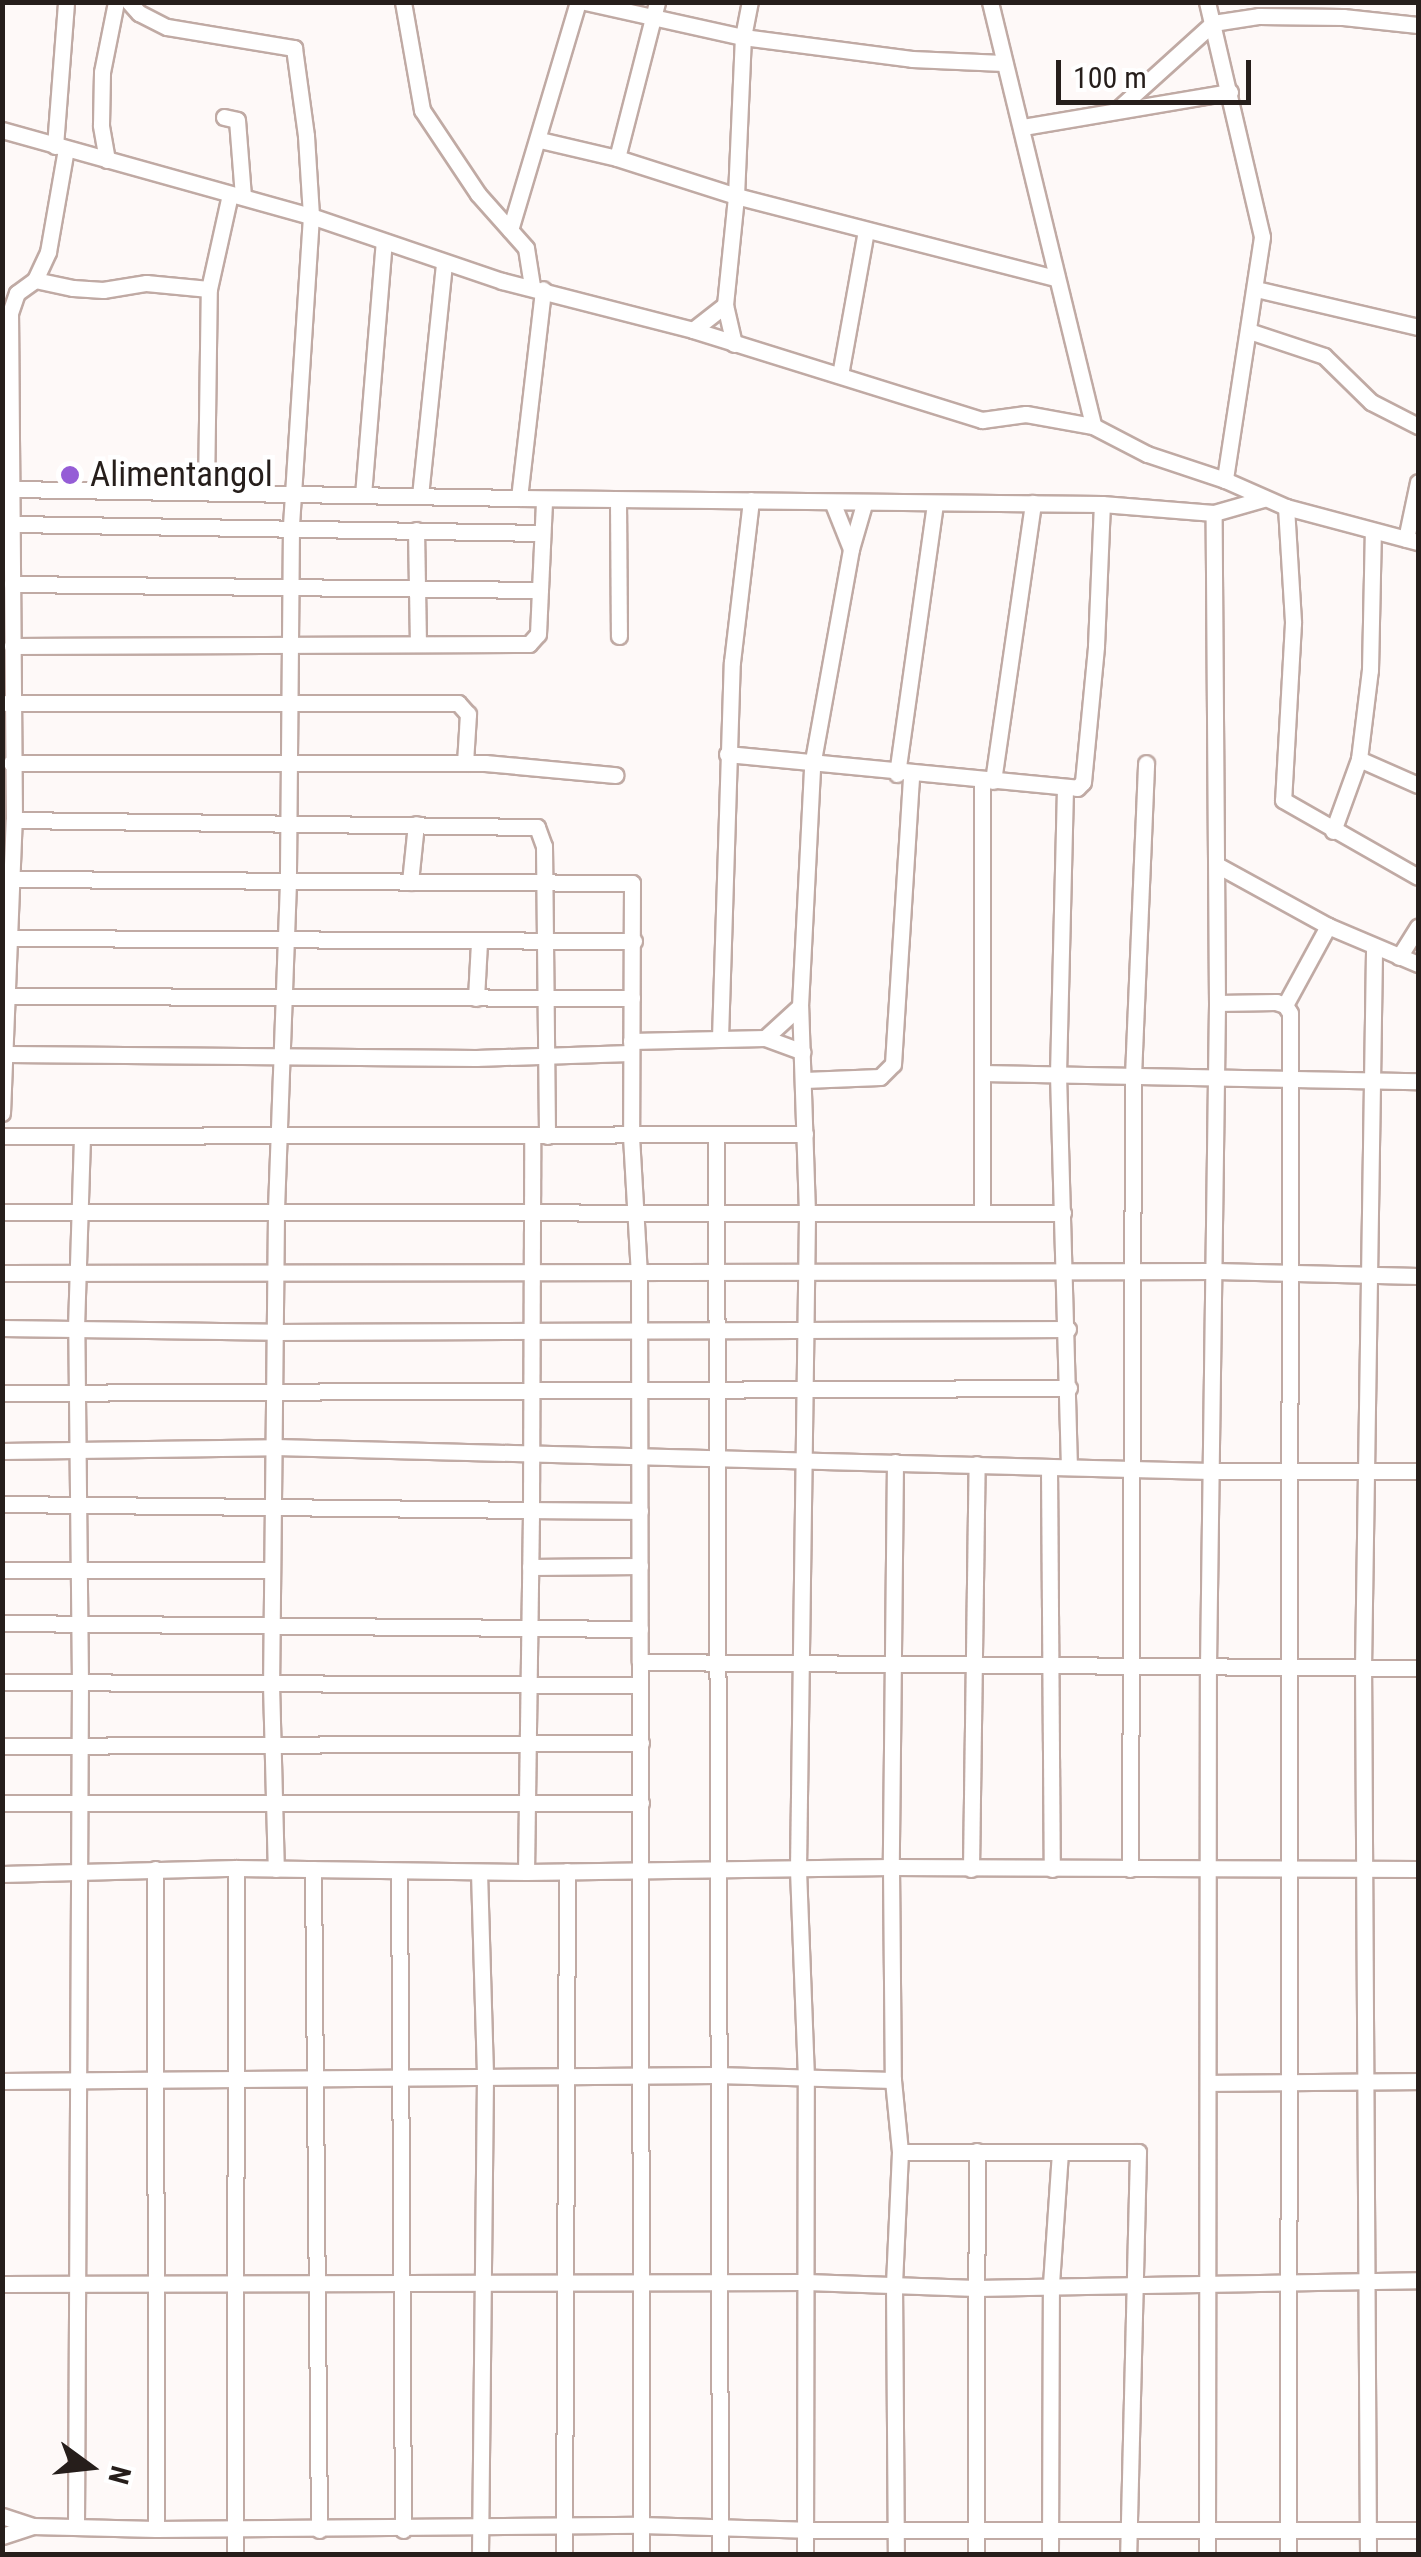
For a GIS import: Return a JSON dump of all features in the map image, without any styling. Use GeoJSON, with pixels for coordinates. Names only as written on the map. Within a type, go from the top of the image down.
{"type":"FeatureCollection","features":[{"type":"Feature","properties":{"kind":"street"},"geometry":{"type":"LineString","coordinates":[[35,280],[52,234],[66,2]]}},
{"type":"Feature","properties":{"kind":"street"},"geometry":{"type":"LineString","coordinates":[[108,160],[101,125],[102,72],[116,2]]}},
{"type":"Feature","properties":{"kind":"street"},"geometry":{"type":"LineString","coordinates":[[130,2],[139,14],[167,26],[294,48],[306,136],[310,216],[291,527],[288,882],[276,1214],[271,1684],[276,1869]]}},
{"type":"Feature","properties":{"kind":"street"},"geometry":{"type":"LineString","coordinates":[[403,2],[422,110],[478,194],[530,258],[538,288],[519,498]]}},
{"type":"Feature","properties":{"kind":"street"},"geometry":{"type":"LineString","coordinates":[[510,230],[582,2],[655,11],[743,37],[912,59],[1004,62]]}},
{"type":"Feature","properties":{"kind":"street"},"geometry":{"type":"LineString","coordinates":[[734,344],[725,305],[736,196],[743,37],[750,2]]}},
{"type":"Feature","properties":{"kind":"street"},"geometry":{"type":"LineString","coordinates":[[990,2],[1093,426]]}},
{"type":"Feature","properties":{"kind":"street"},"geometry":{"type":"LineString","coordinates":[[1206,2],[1260,217],[1256,288],[1226,480]]}},
{"type":"Feature","properties":{"kind":"street"},"geometry":{"type":"LineString","coordinates":[[617,158],[655,11]]}},
{"type":"Feature","properties":{"kind":"street"},"geometry":{"type":"LineString","coordinates":[[1119,108],[1213,23],[1259,16],[1343,17],[1418,25]]}},
{"type":"Feature","properties":{"kind":"street"},"geometry":{"type":"LineString","coordinates":[[1023,126],[1119,108],[1164,106],[1230,92]]}},
{"type":"Feature","properties":{"kind":"street"},"geometry":{"type":"LineString","coordinates":[[206,492],[209,288],[236,195],[237,120],[224,117]]}},
{"type":"Feature","properties":{"kind":"street"},"geometry":{"type":"LineString","coordinates":[[2,130],[310,216],[444,263],[692,330],[992,422],[1026,414],[1093,426],[1146,454],[1226,480],[1263,499],[1412,540],[1418,482]]}},
{"type":"Feature","properties":{"kind":"street"},"geometry":{"type":"LineString","coordinates":[[540,140],[617,158],[736,196],[1055,278]]}},
{"type":"Feature","properties":{"kind":"street"},"geometry":{"type":"LineString","coordinates":[[840,375],[866,230]]}},
{"type":"Feature","properties":{"kind":"street"},"geometry":{"type":"LineString","coordinates":[[363,495],[384,242]]}},
{"type":"Feature","properties":{"kind":"street"},"geometry":{"type":"LineString","coordinates":[[420,496],[444,263]]}},
{"type":"Feature","properties":{"kind":"street"},"geometry":{"type":"LineString","coordinates":[[2,1113],[8,1054],[9,870],[14,820],[7,784],[11,763],[7,704],[12,646],[7,624],[12,584],[7,544],[12,524],[6,368],[10,293],[35,280],[102,290],[126,283],[209,288]]}},
{"type":"Feature","properties":{"kind":"street"},"geometry":{"type":"LineString","coordinates":[[1256,288],[1418,328]]}},
{"type":"Feature","properties":{"kind":"street"},"geometry":{"type":"LineString","coordinates":[[692,330],[725,305]]}},
{"type":"Feature","properties":{"kind":"street"},"geometry":{"type":"LineString","coordinates":[[1249,330],[1324,356],[1371,402],[1418,426]]}},
{"type":"Feature","properties":{"kind":"street"},"geometry":{"type":"LineString","coordinates":[[12,488],[544,500],[1102,504],[1214,512],[1263,499]]}},
{"type":"Feature","properties":{"kind":"street"},"geometry":{"type":"LineString","coordinates":[[12,646],[529,644],[538,634],[544,500]]}},
{"type":"Feature","properties":{"kind":"street"},"geometry":{"type":"LineString","coordinates":[[618,500],[620,636]]}},
{"type":"Feature","properties":{"kind":"street"},"geometry":{"type":"LineString","coordinates":[[720,1038],[726,754],[732,662],[751,500]]}},
{"type":"Feature","properties":{"kind":"street"},"geometry":{"type":"LineString","coordinates":[[982,1212],[988,780],[1033,503]]}},
{"type":"Feature","properties":{"kind":"street"},"geometry":{"type":"LineString","coordinates":[[833,504],[851,549]]}},
{"type":"Feature","properties":{"kind":"street"},"geometry":{"type":"LineString","coordinates":[[805,2554],[806,2078],[798,1869],[806,1213],[800,1006],[812,766],[851,549],[864,504]]}},
{"type":"Feature","properties":{"kind":"street"},"geometry":{"type":"LineString","coordinates":[[726,754],[812,766],[1066,788],[1083,782],[1096,646],[1102,504]]}},
{"type":"Feature","properties":{"kind":"street"},"geometry":{"type":"LineString","coordinates":[[804,1080],[880,1076],[893,1064],[904,774],[935,505]]}},
{"type":"Feature","properties":{"kind":"street"},"geometry":{"type":"LineString","coordinates":[[1286,507],[1293,623],[1283,800],[1418,877]]}},
{"type":"Feature","properties":{"kind":"street"},"geometry":{"type":"LineString","coordinates":[[1207,2554],[1208,1666],[1217,1003],[1214,512]]}},
{"type":"Feature","properties":{"kind":"street"},"geometry":{"type":"LineString","coordinates":[[12,524],[542,533]]}},
{"type":"Feature","properties":{"kind":"street"},"geometry":{"type":"LineString","coordinates":[[416,530],[418,644]]}},
{"type":"Feature","properties":{"kind":"street"},"geometry":{"type":"LineString","coordinates":[[1333,831],[1360,759],[1370,670],[1373,530]]}},
{"type":"Feature","properties":{"kind":"street"},"geometry":{"type":"LineString","coordinates":[[12,584],[540,590]]}},
{"type":"Feature","properties":{"kind":"street"},"geometry":{"type":"LineString","coordinates":[[7,704],[458,703],[468,714],[465,763]]}},
{"type":"Feature","properties":{"kind":"street"},"geometry":{"type":"LineString","coordinates":[[1360,759],[1418,786]]}},
{"type":"Feature","properties":{"kind":"street"},"geometry":{"type":"LineString","coordinates":[[11,763],[465,763],[615,775]]}},
{"type":"Feature","properties":{"kind":"street"},"geometry":{"type":"LineString","coordinates":[[1130,1869],[1130,1272],[1133,1076],[1146,763]]}},
{"type":"Feature","properties":{"kind":"street"},"geometry":{"type":"LineString","coordinates":[[1066,788],[1058,1074],[1070,1466]]}},
{"type":"Feature","properties":{"kind":"street"},"geometry":{"type":"LineString","coordinates":[[14,820],[537,827],[544,846],[544,999],[540,1136],[530,1213],[526,1872]]}},
{"type":"Feature","properties":{"kind":"street"},"geometry":{"type":"LineString","coordinates":[[410,882],[416,824]]}},
{"type":"Feature","properties":{"kind":"street"},"geometry":{"type":"LineString","coordinates":[[1217,865],[1328,926],[1418,964]]}},
{"type":"Feature","properties":{"kind":"street"},"geometry":{"type":"LineString","coordinates":[[9,870],[288,882],[632,882],[630,1136],[639,1273],[642,1804],[641,2554]]}},
{"type":"Feature","properties":{"kind":"street"},"geometry":{"type":"LineString","coordinates":[[1286,1005],[1328,926]]}},
{"type":"Feature","properties":{"kind":"street"},"geometry":{"type":"LineString","coordinates":[[1399,956],[1418,926]]}},
{"type":"Feature","properties":{"kind":"street"},"geometry":{"type":"LineString","coordinates":[[10,938],[634,942]]}},
{"type":"Feature","properties":{"kind":"street"},"geometry":{"type":"LineString","coordinates":[[476,998],[479,942]]}},
{"type":"Feature","properties":{"kind":"street"},"geometry":{"type":"LineString","coordinates":[[1368,2554],[1364,1668],[1368,1275],[1373,1174],[1369,1082],[1374,948]]}},
{"type":"Feature","properties":{"kind":"street"},"geometry":{"type":"LineString","coordinates":[[9,996],[632,998]]}},
{"type":"Feature","properties":{"kind":"street"},"geometry":{"type":"LineString","coordinates":[[1217,1003],[1286,1005]]}},
{"type":"Feature","properties":{"kind":"street"},"geometry":{"type":"LineString","coordinates":[[1286,1005],[1290,1013],[1291,1080],[1286,1869],[1288,2554]]}},
{"type":"Feature","properties":{"kind":"street"},"geometry":{"type":"LineString","coordinates":[[765,1038],[800,1006]]}},
{"type":"Feature","properties":{"kind":"street"},"geometry":{"type":"LineString","coordinates":[[8,1054],[543,1056],[720,1038],[765,1038],[803,1052]]}},
{"type":"Feature","properties":{"kind":"street"},"geometry":{"type":"LineString","coordinates":[[982,1073],[1418,1081]]}},
{"type":"Feature","properties":{"kind":"street"},"geometry":{"type":"LineString","coordinates":[[2,1136],[804,1134]]}},
{"type":"Feature","properties":{"kind":"street"},"geometry":{"type":"LineString","coordinates":[[716,1135],[720,1456],[716,1663],[720,2554]]}},
{"type":"Feature","properties":{"kind":"street"},"geometry":{"type":"LineString","coordinates":[[76,2527],[75,2080],[80,1683],[76,1328],[82,1137]]}},
{"type":"Feature","properties":{"kind":"street"},"geometry":{"type":"LineString","coordinates":[[2,1212],[1063,1212]]}},
{"type":"Feature","properties":{"kind":"street"},"geometry":{"type":"LineString","coordinates":[[2,1273],[276,1276],[1215,1271],[1418,1276]]}},
{"type":"Feature","properties":{"kind":"street"},"geometry":{"type":"LineString","coordinates":[[2,1328],[276,1332],[1068,1330]]}},
{"type":"Feature","properties":{"kind":"street"},"geometry":{"type":"LineString","coordinates":[[2,1393],[1070,1388]]}},
{"type":"Feature","properties":{"kind":"street"},"geometry":{"type":"LineString","coordinates":[[2,1451],[275,1447],[640,1453],[1210,1471],[1418,1471]]}},
{"type":"Feature","properties":{"kind":"street"},"geometry":{"type":"LineString","coordinates":[[895,1462],[893,2080],[900,2152],[894,2283],[896,2554]]}},
{"type":"Feature","properties":{"kind":"street"},"geometry":{"type":"LineString","coordinates":[[971,1868],[977,1464]]}},
{"type":"Feature","properties":{"kind":"street"},"geometry":{"type":"LineString","coordinates":[[1049,1467],[1052,1869]]}},
{"type":"Feature","properties":{"kind":"street"},"geometry":{"type":"LineString","coordinates":[[2,1504],[640,1511]]}},
{"type":"Feature","properties":{"kind":"street"},"geometry":{"type":"LineString","coordinates":[[530,1568],[640,1566]]}},
{"type":"Feature","properties":{"kind":"street"},"geometry":{"type":"LineString","coordinates":[[2,1570],[272,1570]]}},
{"type":"Feature","properties":{"kind":"street"},"geometry":{"type":"LineString","coordinates":[[2,1623],[640,1630]]}},
{"type":"Feature","properties":{"kind":"street"},"geometry":{"type":"LineString","coordinates":[[640,1662],[1418,1668]]}},
{"type":"Feature","properties":{"kind":"street"},"geometry":{"type":"LineString","coordinates":[[2,1682],[640,1685]]}},
{"type":"Feature","properties":{"kind":"street"},"geometry":{"type":"LineString","coordinates":[[2,1746],[641,1743]]}},
{"type":"Feature","properties":{"kind":"street"},"geometry":{"type":"LineString","coordinates":[[2,1803],[642,1804]]}},
{"type":"Feature","properties":{"kind":"street"},"geometry":{"type":"LineString","coordinates":[[2,1874],[236,1868],[479,1872],[892,1867],[1418,1869]]}},
{"type":"Feature","properties":{"kind":"street"},"geometry":{"type":"LineString","coordinates":[[235,2554],[236,1868]]}},
{"type":"Feature","properties":{"kind":"street"},"geometry":{"type":"LineString","coordinates":[[155,1869],[156,2530]]}},
{"type":"Feature","properties":{"kind":"street"},"geometry":{"type":"LineString","coordinates":[[313,1869],[319,2530]]}},
{"type":"Feature","properties":{"kind":"street"},"geometry":{"type":"LineString","coordinates":[[399,1871],[402,2530]]}},
{"type":"Feature","properties":{"kind":"street"},"geometry":{"type":"LineString","coordinates":[[564,2554],[566,1871]]}},
{"type":"Feature","properties":{"kind":"street"},"geometry":{"type":"LineString","coordinates":[[479,1872],[485,2076],[480,2554]]}},
{"type":"Feature","properties":{"kind":"street"},"geometry":{"type":"LineString","coordinates":[[2,2081],[640,2075],[893,2080]]}},
{"type":"Feature","properties":{"kind":"street"},"geometry":{"type":"LineString","coordinates":[[1208,2084],[1418,2082]]}},
{"type":"Feature","properties":{"kind":"street"},"geometry":{"type":"LineString","coordinates":[[900,2152],[1138,2152],[1128,2554]]}},
{"type":"Feature","properties":{"kind":"street"},"geometry":{"type":"LineString","coordinates":[[976,2554],[977,2152]]}},
{"type":"Feature","properties":{"kind":"street"},"geometry":{"type":"LineString","coordinates":[[1050,2554],[1051,2284],[1060,2152]]}},
{"type":"Feature","properties":{"kind":"street"},"geometry":{"type":"LineString","coordinates":[[2,2284],[158,2287],[806,2282],[976,2288],[1418,2280]]}},
{"type":"Feature","properties":{"kind":"street"},"geometry":{"type":"LineString","coordinates":[[2,2516],[32,2526],[156,2530],[480,2530],[641,2525],[805,2530],[1418,2530]]}},
{"type":"Feature","properties":{"kind":"street"},"geometry":{"type":"LineString","coordinates":[[2,2536],[32,2526]]}},
{"type":"Feature","properties":{"kind":"place","name":"Alimentangol"},"geometry":{"type":"Point","coordinates":[70,475]}}]}
